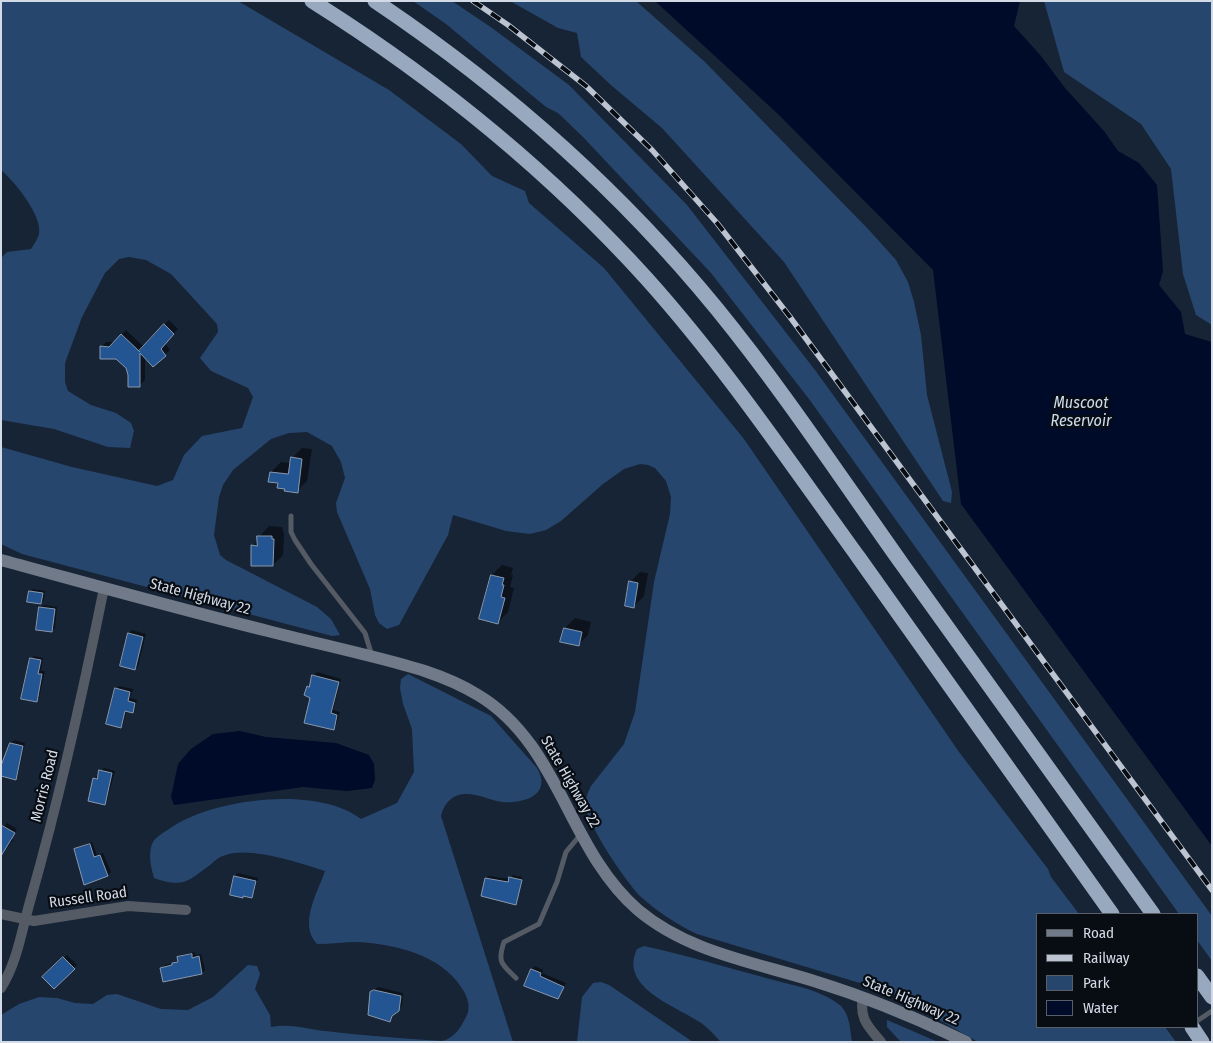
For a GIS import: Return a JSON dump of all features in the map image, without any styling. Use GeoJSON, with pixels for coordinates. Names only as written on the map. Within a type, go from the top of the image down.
{"type":"FeatureCollection","features":[{"type":"Feature","properties":{"kind":"highway"},"geometry":{"type":"LineString","coordinates":[[312,1],[401,60],[454,99],[505,141],[561,192],[647,280],[690,330],[777,444],[1111,913]]}},
{"type":"Feature","properties":{"kind":"highway"},"geometry":{"type":"LineString","coordinates":[[375,1],[475,72],[577,160],[672,257],[716,308],[798,417],[1152,913]]}},
{"type":"Feature","properties":{"kind":"highway"},"geometry":{"type":"LineString","coordinates":[[1198,977],[1212,997]]}},
{"type":"Feature","properties":{"kind":"highway"},"geometry":{"type":"LineString","coordinates":[[1193,1028],[1202,1042]]}},
{"type":"Feature","properties":{"kind":"main road","name":"State Highway 22"},"geometry":{"type":"LineString","coordinates":[[1,560],[237,624],[372,656],[442,677],[481,697],[497,709],[523,734],[536,751],[561,793],[596,860],[622,895],[655,923],[714,952],[863,997],[966,1042]]}},
{"type":"Feature","properties":{"kind":"street","name":"Morris Road"},"geometry":{"type":"LineString","coordinates":[[1,988],[12,969],[41,864],[78,714],[104,588]]}},
{"type":"Feature","properties":{"kind":"street","name":"Russell Road"},"geometry":{"type":"LineString","coordinates":[[1,914],[34,921],[128,906],[186,910]]}},
{"type":"Feature","properties":{"kind":"street"},"geometry":{"type":"LineString","coordinates":[[863,997],[861,1008],[863,1017],[881,1042]]}},
{"type":"Feature","properties":{"kind":"lane"},"geometry":{"type":"LineString","coordinates":[[291,516],[291,532],[295,540],[311,564],[365,633],[372,656]]}},
{"type":"Feature","properties":{"kind":"lane"},"geometry":{"type":"LineString","coordinates":[[516,978],[502,965],[500,954],[504,942],[539,924],[557,882],[566,852],[581,834]]}},
{"type":"Feature","properties":{"kind":"lane"},"geometry":{"type":"LineString","coordinates":[[1198,1020],[1212,1011]]}},
{"type":"Feature","properties":{"kind":"green space"},"geometry":{"type":"Polygon","coordinates":[[[1,1],[238,1],[389,90],[461,144],[492,176],[525,191],[529,203],[604,268],[744,439],[959,752],[1048,869],[1051,877],[1078,913],[1036,913],[1036,1028],[1166,1028],[1176,1042],[978,1042],[883,990],[697,934],[667,917],[640,896],[601,841],[589,817],[586,802],[591,786],[624,744],[635,712],[654,582],[670,514],[671,497],[666,481],[655,468],[648,465],[640,464],[624,469],[603,484],[561,521],[546,530],[530,534],[506,531],[453,515],[448,535],[399,625],[387,629],[379,623],[375,615],[370,589],[337,512],[336,503],[345,478],[341,462],[332,446],[307,432],[289,433],[271,439],[233,470],[223,485],[219,497],[214,535],[220,555],[226,560],[317,607],[331,619],[340,635],[332,636],[22,554],[1,544],[1,447],[72,467],[157,486],[173,480],[184,455],[202,436],[242,428],[253,397],[248,388],[211,371],[200,358],[218,332],[217,324],[171,274],[146,260],[129,257],[119,259],[105,273],[82,317],[65,363],[65,382],[68,391],[91,405],[116,413],[131,423],[134,431],[130,448],[108,447],[54,429],[1,420],[1,258],[7,252],[31,249],[37,240],[39,227],[37,218],[26,199],[1,170],[1,1]]]}},
{"type":"Feature","properties":{"kind":"green space"},"geometry":{"type":"Polygon","coordinates":[[[413,1],[452,1],[569,85],[687,205],[815,370],[1212,916],[1212,961],[1198,941],[1198,913],[1178,913],[809,399],[711,273],[558,113],[546,107],[446,24],[413,1]]]}},
{"type":"Feature","properties":{"kind":"green space"},"geometry":{"type":"Polygon","coordinates":[[[510,1],[636,1],[705,62],[896,260],[908,282],[914,302],[921,335],[927,395],[952,492],[951,503],[943,501],[784,262],[662,128],[581,57],[577,33],[558,28],[510,1]]]}},
{"type":"Feature","properties":{"kind":"green space"},"geometry":{"type":"Polygon","coordinates":[[[1044,1],[1212,1],[1212,325],[1196,315],[1183,274],[1171,169],[1141,124],[1064,72],[1044,1]]]}},
{"type":"Feature","properties":{"kind":"green space"},"geometry":{"type":"Polygon","coordinates":[[[408,674],[491,716],[537,768],[541,777],[541,785],[538,791],[527,799],[502,802],[464,794],[452,798],[444,808],[441,816],[513,1042],[1,1042],[1,1015],[19,1004],[39,997],[93,1004],[107,995],[117,994],[161,1009],[188,1010],[213,997],[248,965],[257,966],[260,974],[255,989],[270,1015],[271,1027],[291,1026],[354,1034],[442,1041],[454,1035],[467,1015],[467,997],[452,976],[442,967],[416,953],[387,945],[359,942],[317,944],[309,927],[309,918],[314,898],[325,871],[274,856],[233,853],[219,857],[202,871],[184,882],[172,883],[154,878],[150,861],[152,844],[162,834],[188,818],[237,803],[293,799],[319,802],[342,808],[361,819],[397,803],[414,772],[412,729],[403,704],[400,688],[401,679],[408,674]]]}},
{"type":"Feature","properties":{"kind":"green space"},"geometry":{"type":"Polygon","coordinates":[[[644,946],[795,985],[824,995],[844,1010],[849,1023],[852,1042],[721,1042],[701,1023],[663,1001],[642,984],[635,974],[633,962],[637,949],[644,946]]]}},
{"type":"Feature","properties":{"kind":"green space"},"geometry":{"type":"Polygon","coordinates":[[[601,982],[609,985],[693,1042],[577,1042],[582,997],[593,983],[601,982]]]}},
{"type":"Feature","properties":{"kind":"green space"},"geometry":{"type":"Polygon","coordinates":[[[887,1020],[938,1042],[901,1042],[887,1027],[887,1020]]]}},
{"type":"Feature","properties":{"kind":"water","name":"Muscoot Reservoir"},"geometry":{"type":"Polygon","coordinates":[[[655,1],[1020,1],[1014,26],[1041,56],[1065,88],[1104,131],[1118,151],[1139,163],[1157,185],[1163,271],[1159,285],[1181,312],[1185,334],[1212,342],[1212,846],[961,504],[933,270],[778,114],[655,1]]]}},
{"type":"Feature","properties":{"kind":"water"},"geometry":{"type":"Polygon","coordinates":[[[240,731],[266,737],[336,743],[369,755],[374,764],[375,780],[372,788],[347,791],[303,787],[174,805],[171,797],[178,764],[191,749],[213,734],[240,731]]]}},
{"type":"Feature","properties":{"kind":"building"},"geometry":{"type":"Polygon","coordinates":[[[164,324],[174,334],[161,349],[166,356],[153,367],[140,353],[140,387],[128,387],[126,368],[116,359],[100,359],[100,346],[109,347],[121,334],[140,352],[164,324]]]}},
{"type":"Feature","properties":{"kind":"building"},"geometry":{"type":"Polygon","coordinates":[[[291,457],[302,459],[298,493],[284,491],[285,489],[277,488],[278,483],[268,482],[270,472],[288,474],[291,457]]]}},
{"type":"Feature","properties":{"kind":"building"},"geometry":{"type":"Polygon","coordinates":[[[257,536],[272,536],[272,539],[274,539],[273,566],[251,566],[251,545],[257,546],[257,536]]]}},
{"type":"Feature","properties":{"kind":"building"},"geometry":{"type":"Polygon","coordinates":[[[491,575],[504,578],[501,597],[505,598],[498,624],[479,619],[491,575]]]}},
{"type":"Feature","properties":{"kind":"building"},"geometry":{"type":"Polygon","coordinates":[[[629,581],[638,583],[634,608],[625,606],[629,581]]]}},
{"type":"Feature","properties":{"kind":"building"},"geometry":{"type":"Polygon","coordinates":[[[29,591],[43,593],[41,604],[27,602],[29,591]]]}},
{"type":"Feature","properties":{"kind":"building"},"geometry":{"type":"Polygon","coordinates":[[[39,607],[55,609],[52,632],[36,630],[39,607]]]}},
{"type":"Feature","properties":{"kind":"building"},"geometry":{"type":"Polygon","coordinates":[[[564,628],[582,632],[579,646],[560,642],[564,628]]]}},
{"type":"Feature","properties":{"kind":"building"},"geometry":{"type":"Polygon","coordinates":[[[128,633],[143,637],[135,670],[120,666],[128,633]]]}},
{"type":"Feature","properties":{"kind":"building"},"geometry":{"type":"Polygon","coordinates":[[[30,658],[41,660],[38,674],[42,674],[37,702],[21,699],[30,658]]]}},
{"type":"Feature","properties":{"kind":"building"},"geometry":{"type":"Polygon","coordinates":[[[312,675],[339,682],[331,713],[337,715],[334,730],[304,723],[310,698],[304,695],[307,686],[309,687],[312,675]]]}},
{"type":"Feature","properties":{"kind":"building"},"geometry":{"type":"Polygon","coordinates":[[[115,688],[130,692],[128,701],[135,703],[133,713],[125,711],[121,728],[106,724],[115,688]]]}},
{"type":"Feature","properties":{"kind":"building"},"geometry":{"type":"Polygon","coordinates":[[[10,743],[23,746],[16,780],[1,776],[1,766],[10,743]]]}},
{"type":"Feature","properties":{"kind":"building"},"geometry":{"type":"Polygon","coordinates":[[[99,770],[112,773],[105,805],[88,801],[93,778],[97,779],[99,770]]]}},
{"type":"Feature","properties":{"kind":"building"},"geometry":{"type":"Polygon","coordinates":[[[1,825],[15,833],[1,856],[1,825]]]}},
{"type":"Feature","properties":{"kind":"building"},"geometry":{"type":"Polygon","coordinates":[[[90,844],[94,857],[100,855],[108,876],[84,885],[74,849],[90,844]]]}},
{"type":"Feature","properties":{"kind":"building"},"geometry":{"type":"Polygon","coordinates":[[[234,876],[256,881],[252,898],[230,895],[234,876]]]}},
{"type":"Feature","properties":{"kind":"building"},"geometry":{"type":"Polygon","coordinates":[[[509,877],[522,880],[516,905],[481,896],[485,878],[508,882],[509,877]]]}},
{"type":"Feature","properties":{"kind":"building"},"geometry":{"type":"Polygon","coordinates":[[[192,954],[192,958],[199,956],[202,974],[163,982],[160,968],[178,962],[177,957],[192,954]]]}},
{"type":"Feature","properties":{"kind":"building"},"geometry":{"type":"Polygon","coordinates":[[[63,957],[75,969],[54,989],[42,977],[63,957]]]}},
{"type":"Feature","properties":{"kind":"building"},"geometry":{"type":"Polygon","coordinates":[[[531,969],[541,973],[540,976],[564,987],[558,999],[524,986],[531,969]]]}},
{"type":"Feature","properties":{"kind":"building"},"geometry":{"type":"Polygon","coordinates":[[[374,990],[401,996],[399,1011],[392,1016],[390,1022],[368,1015],[370,992],[374,990]]]}},
{"type":"Feature","properties":{"kind":"railway"},"geometry":{"type":"LineString","coordinates":[[473,1],[508,25],[586,86],[652,150],[717,223],[790,317],[1212,890]]}}]}
